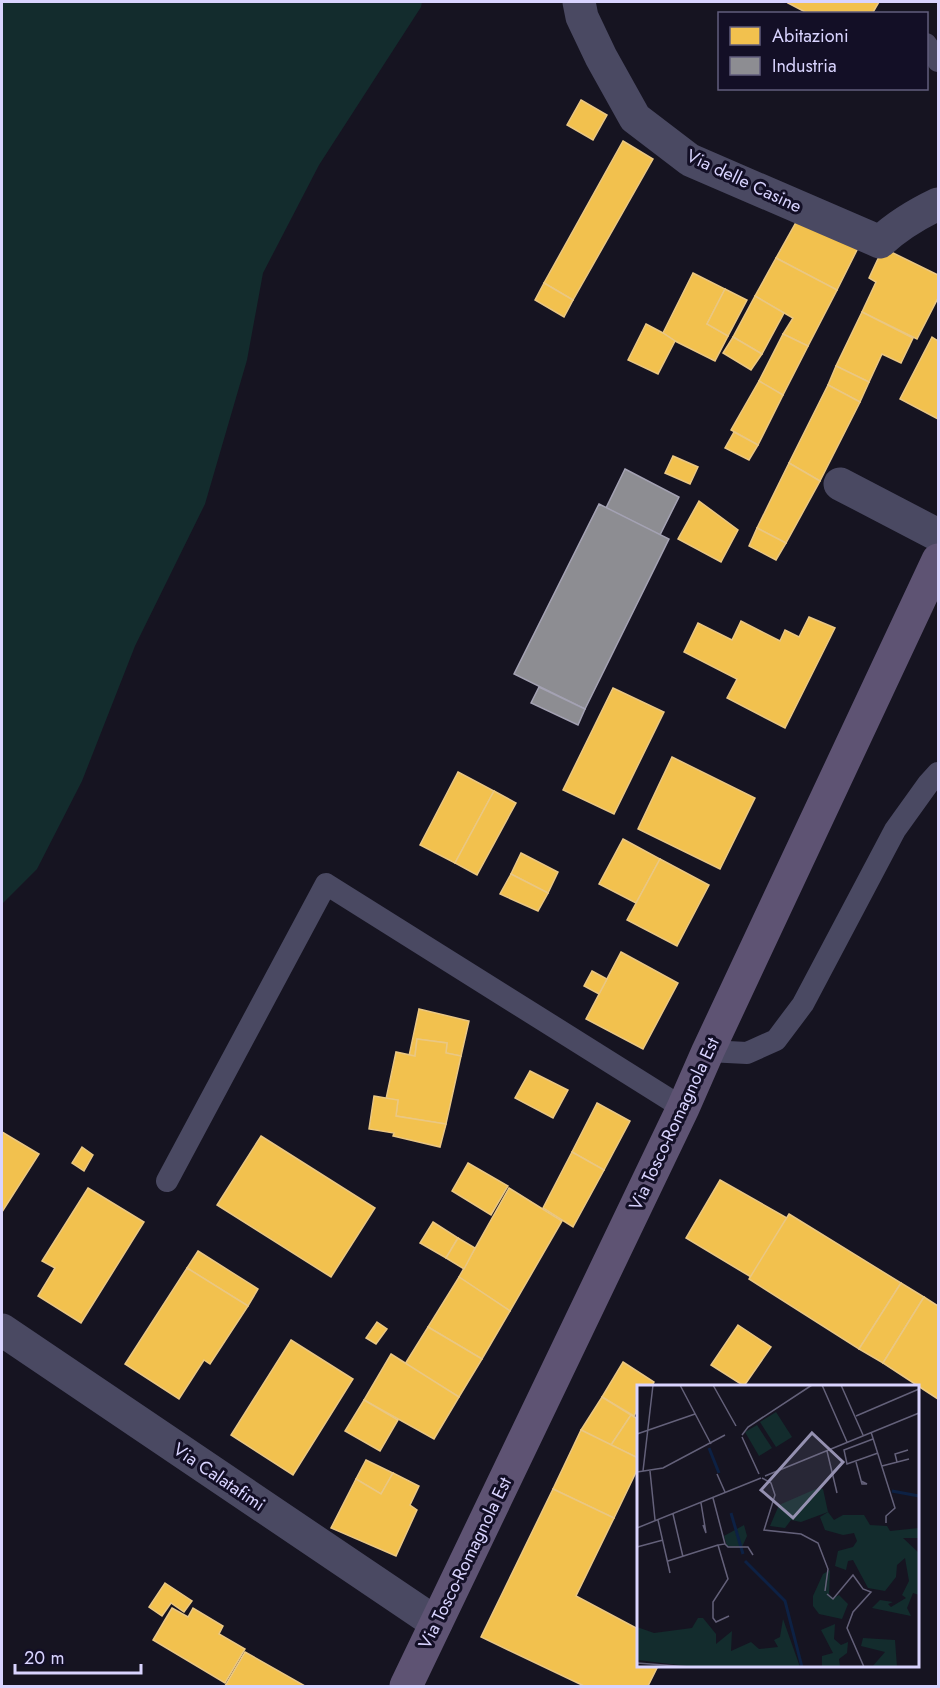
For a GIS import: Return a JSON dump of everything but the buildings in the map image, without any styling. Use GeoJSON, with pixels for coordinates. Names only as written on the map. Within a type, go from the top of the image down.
{"type":"FeatureCollection","features":[{"type":"Feature","properties":{"kind":"main road","name":"Via Tosco-Romagnola Est"},"geometry":{"type":"LineString","coordinates":[[405,1686],[683,1108],[939,560]]}},
{"type":"Feature","properties":{"kind":"street","name":"Via delle Casine"},"geometry":{"type":"LineString","coordinates":[[579,2],[582,16],[601,57],[634,118],[690,160],[880,242],[917,213],[939,204]]}},
{"type":"Feature","properties":{"kind":"street"},"geometry":{"type":"LineString","coordinates":[[840,484],[939,535]]}},
{"type":"Feature","properties":{"kind":"street","name":"Via Calatafimi"},"geometry":{"type":"LineString","coordinates":[[2,1330],[436,1623]]}},
{"type":"Feature","properties":{"kind":"lane"},"geometry":{"type":"LineString","coordinates":[[928,45],[939,61]]}},
{"type":"Feature","properties":{"kind":"lane"},"geometry":{"type":"LineString","coordinates":[[708,1051],[747,1053],[776,1040],[803,1004],[895,830],[928,784],[939,773]]}},
{"type":"Feature","properties":{"kind":"lane"},"geometry":{"type":"LineString","coordinates":[[167,1181],[326,884],[683,1108]]}},
{"type":"Feature","properties":{"kind":"green space"},"geometry":{"type":"Polygon","coordinates":[[[2,2],[422,2],[421,7],[319,165],[263,273],[247,360],[205,504],[135,646],[82,781],[37,869],[2,904],[2,2]]]}}]}
